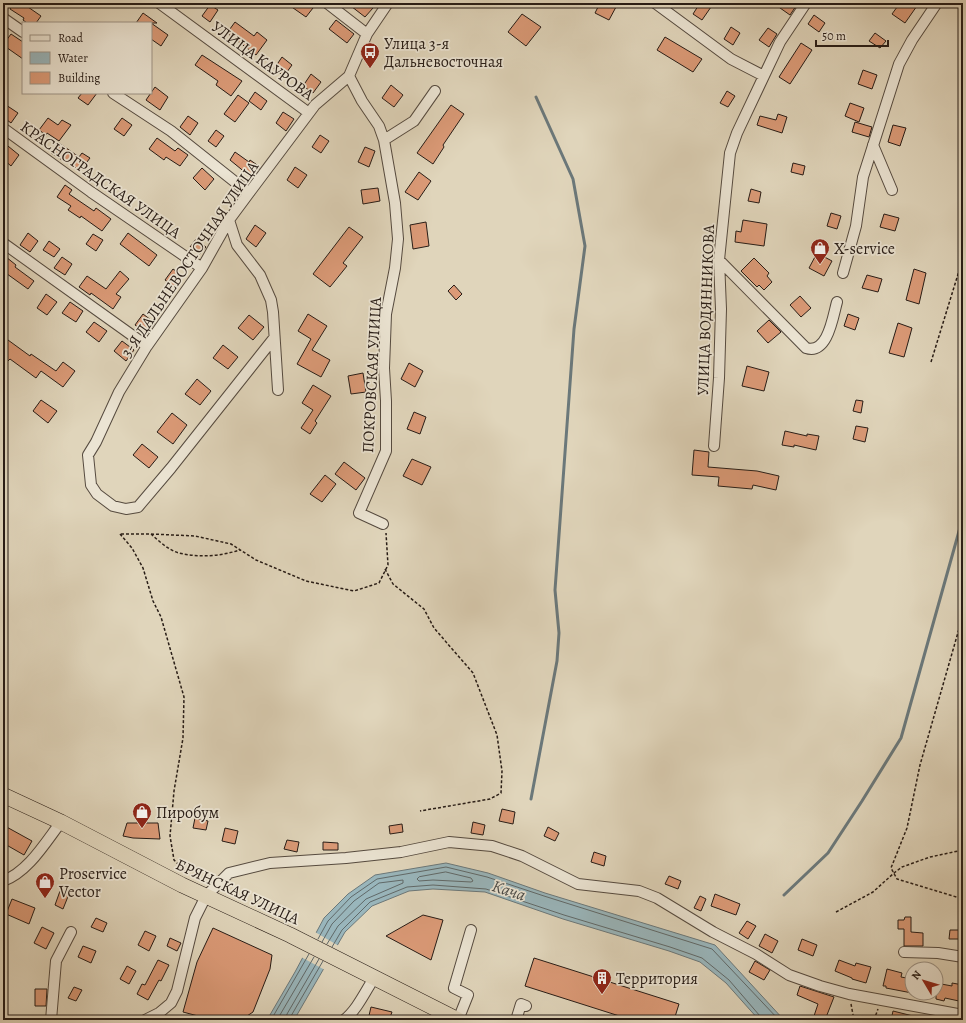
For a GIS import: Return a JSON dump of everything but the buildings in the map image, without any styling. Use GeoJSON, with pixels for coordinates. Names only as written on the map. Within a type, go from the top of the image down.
{"type":"FeatureCollection","features":[{"type":"Feature","properties":{"kind":"highway","name":"БРЯНСКАЯ УЛИЦА"},"geometry":{"type":"LineString","coordinates":[[3,795],[61,822],[182,885],[290,935],[452,1018]]}},
{"type":"Feature","properties":{"kind":"street","name":"УЛИЦА КАУРОВА"},"geometry":{"type":"LineString","coordinates":[[159,3],[309,113]]}},
{"type":"Feature","properties":{"kind":"street"},"geometry":{"type":"LineString","coordinates":[[326,3],[368,34]]}},
{"type":"Feature","properties":{"kind":"street","name":"3-Я ДАЛЬНЕВОСТОЧНАЯ УЛИЦА"},"geometry":{"type":"LineString","coordinates":[[274,338],[171,468],[138,507],[126,509],[113,506],[97,494],[91,485],[88,455],[96,442],[119,392],[147,346],[202,268],[229,220],[315,105],[349,76],[368,34],[388,3]]}},
{"type":"Feature","properties":{"kind":"street"},"geometry":{"type":"LineString","coordinates":[[655,3],[731,58],[764,76]]}},
{"type":"Feature","properties":{"kind":"street","name":"УЛИЦА ВОДЯННИКОВА"},"geometry":{"type":"LineString","coordinates":[[714,446],[720,355],[721,309],[719,260],[730,153],[737,133],[780,42],[806,3]]}},
{"type":"Feature","properties":{"kind":"street"},"geometry":{"type":"LineString","coordinates":[[843,273],[856,226],[863,177],[899,64],[904,52],[937,3]]}},
{"type":"Feature","properties":{"kind":"street"},"geometry":{"type":"LineString","coordinates":[[3,18],[22,31]]}},
{"type":"Feature","properties":{"kind":"street","name":"ПОКРОВСКАЯ УЛИЦА"},"geometry":{"type":"LineString","coordinates":[[349,76],[362,101],[379,126],[384,140],[395,203],[398,239],[395,268],[386,314],[384,368],[386,401],[386,451],[359,513],[383,524]]}},
{"type":"Feature","properties":{"kind":"street"},"geometry":{"type":"LineString","coordinates":[[384,140],[414,121],[435,91]]}},
{"type":"Feature","properties":{"kind":"street"},"geometry":{"type":"LineString","coordinates":[[115,94],[171,131],[249,193]]}},
{"type":"Feature","properties":{"kind":"street","name":"КРАСНОГРАДСКАЯ УЛИЦА"},"geometry":{"type":"LineString","coordinates":[[3,128],[14,134],[91,192],[202,268]]}},
{"type":"Feature","properties":{"kind":"street"},"geometry":{"type":"LineString","coordinates":[[873,145],[892,190]]}},
{"type":"Feature","properties":{"kind":"street"},"geometry":{"type":"LineString","coordinates":[[229,220],[237,245],[257,270],[271,300],[278,390]]}},
{"type":"Feature","properties":{"kind":"street"},"geometry":{"type":"LineString","coordinates":[[3,243],[147,346]]}},
{"type":"Feature","properties":{"kind":"street"},"geometry":{"type":"LineString","coordinates":[[719,260],[806,348],[810,349],[819,346],[825,341],[837,302]]}},
{"type":"Feature","properties":{"kind":"street"},"geometry":{"type":"LineString","coordinates":[[3,881],[12,878],[30,861],[61,822]]}},
{"type":"Feature","properties":{"kind":"street"},"geometry":{"type":"LineString","coordinates":[[144,1020],[159,1013],[171,1003],[178,992],[195,918],[206,896],[229,873],[270,862],[346,858],[401,852],[449,842],[492,846],[522,856],[578,884],[639,891],[657,898],[713,932],[756,954],[789,975],[820,986],[849,994],[963,1015]]}},
{"type":"Feature","properties":{"kind":"street"},"geometry":{"type":"LineString","coordinates":[[452,1018],[468,995],[454,988],[471,930]]}},
{"type":"Feature","properties":{"kind":"street"},"geometry":{"type":"LineString","coordinates":[[51,1020],[56,961],[71,932]]}},
{"type":"Feature","properties":{"kind":"street"},"geometry":{"type":"LineString","coordinates":[[904,952],[938,953],[963,957]]}},
{"type":"Feature","properties":{"kind":"street"},"geometry":{"type":"LineString","coordinates":[[344,1020],[358,1004],[374,978]]}},
{"type":"Feature","properties":{"kind":"street"},"geometry":{"type":"LineString","coordinates":[[518,1018],[521,1004],[526,1006]]}},
{"type":"Feature","properties":{"kind":"path"},"geometry":{"type":"LineString","coordinates":[[931,362],[963,258]]}},
{"type":"Feature","properties":{"kind":"path"},"geometry":{"type":"LineString","coordinates":[[187,873],[174,860],[170,836],[174,791],[183,738],[184,697],[161,617],[153,601],[143,568],[132,548],[120,534],[195,536],[231,544],[256,560],[306,581],[354,591],[379,583],[386,570],[388,564],[386,534],[383,524]]}},
{"type":"Feature","properties":{"kind":"path"},"geometry":{"type":"LineString","coordinates":[[151,534],[160,543],[178,553],[202,556],[227,554],[241,550]]}},
{"type":"Feature","properties":{"kind":"path"},"geometry":{"type":"LineString","coordinates":[[386,570],[393,584],[424,609],[434,628],[473,673],[497,735],[502,771],[501,793],[490,799],[420,811]]}},
{"type":"Feature","properties":{"kind":"path"},"geometry":{"type":"LineString","coordinates":[[963,615],[920,765],[907,828],[891,868],[897,879],[963,899]]}},
{"type":"Feature","properties":{"kind":"path"},"geometry":{"type":"LineString","coordinates":[[836,912],[873,892],[902,867],[930,857],[963,850]]}},
{"type":"Feature","properties":{"kind":"path"},"geometry":{"type":"LineString","coordinates":[[849,994],[854,1020]]}},
{"type":"Feature","properties":{"kind":"water","name":"Кача"},"geometry":{"type":"Polygon","coordinates":[[[446,863],[488,873],[545,893],[715,945],[784,1020],[759,1020],[726,983],[700,962],[669,951],[563,919],[485,892],[433,889],[409,891],[372,906],[345,932],[294,1020],[267,1020],[324,918],[348,894],[375,875],[446,863]]]}},
{"type":"Feature","properties":{"kind":"pier"},"geometry":{"type":"Polygon","coordinates":[[[315,932],[339,946],[325,970],[301,957],[315,932]]]}},
{"type":"Feature","properties":{"kind":"waterway"},"geometry":{"type":"LineString","coordinates":[[531,799],[557,661],[559,633],[555,590],[574,329],[585,246],[573,179],[536,97]]}},
{"type":"Feature","properties":{"kind":"waterway"},"geometry":{"type":"LineString","coordinates":[[784,895],[828,853],[901,738],[963,517]]}},
{"type":"Feature","properties":{"kind":"place","name":"Улица 3-я Дальневосточная"},"geometry":{"type":"Point","coordinates":[370,69]}},
{"type":"Feature","properties":{"kind":"place","name":"X-service"},"geometry":{"type":"Point","coordinates":[820,265]}},
{"type":"Feature","properties":{"kind":"place","name":"Пиробум"},"geometry":{"type":"Point","coordinates":[142,829]}},
{"type":"Feature","properties":{"kind":"place","name":"Proservice Vector"},"geometry":{"type":"Point","coordinates":[45,899]}},
{"type":"Feature","properties":{"kind":"place","name":"Территория"},"geometry":{"type":"Point","coordinates":[602,995]}}]}
